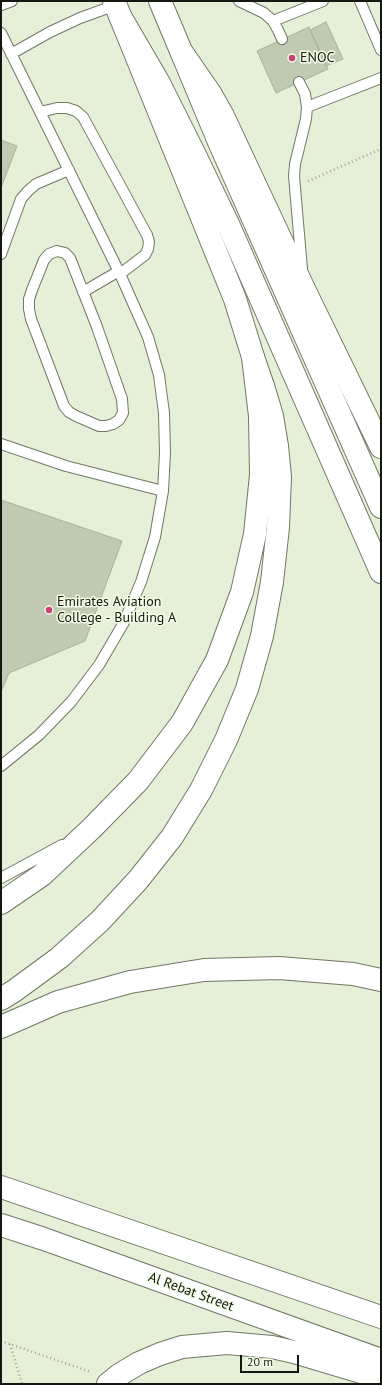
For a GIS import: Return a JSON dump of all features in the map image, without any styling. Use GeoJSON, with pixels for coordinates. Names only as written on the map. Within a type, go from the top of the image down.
{"type":"FeatureCollection","features":[{"type":"Feature","properties":{"kind":"main road"},"geometry":{"type":"LineString","coordinates":[[160,1],[219,142],[381,507]]}},
{"type":"Feature","properties":{"kind":"main road"},"geometry":{"type":"LineString","coordinates":[[1,999],[59,958],[100,921],[138,880],[172,837],[201,790],[226,740],[247,689],[262,636],[272,582],[278,527],[280,477],[272,416],[235,299],[117,7]]}},
{"type":"Feature","properties":{"kind":"main road"},"geometry":{"type":"LineString","coordinates":[[117,7],[159,83],[228,224],[381,572]]}},
{"type":"Feature","properties":{"kind":"main road"},"geometry":{"type":"LineString","coordinates":[[181,51],[210,93],[223,116],[304,289],[381,447]]}},
{"type":"Feature","properties":{"kind":"main road"},"geometry":{"type":"LineString","coordinates":[[1,904],[42,875],[92,828],[138,781],[182,723],[217,660],[242,592],[255,534],[260,475],[260,416],[253,357]]}},
{"type":"Feature","properties":{"kind":"main road"},"geometry":{"type":"LineString","coordinates":[[1,1027],[58,1002],[130,982],[204,970],[279,968],[353,974],[381,980]]}},
{"type":"Feature","properties":{"kind":"main road"},"geometry":{"type":"LineString","coordinates":[[1,1187],[381,1317]]}},
{"type":"Feature","properties":{"kind":"main road","name":"Al Rebat Street"},"geometry":{"type":"LineString","coordinates":[[1,1225],[44,1239],[381,1360]]}},
{"type":"Feature","properties":{"kind":"main road"},"geometry":{"type":"LineString","coordinates":[[110,1382],[119,1374],[160,1354],[182,1347],[227,1343],[272,1347],[294,1352],[381,1378]]}},
{"type":"Feature","properties":{"kind":"lane"},"geometry":{"type":"LineString","coordinates":[[1,5],[12,1]]}},
{"type":"Feature","properties":{"kind":"lane"},"geometry":{"type":"LineString","coordinates":[[239,1],[264,13],[273,21],[282,39]]}},
{"type":"Feature","properties":{"kind":"lane"},"geometry":{"type":"LineString","coordinates":[[273,21],[323,1]]}},
{"type":"Feature","properties":{"kind":"lane"},"geometry":{"type":"LineString","coordinates":[[360,1],[381,50]]}},
{"type":"Feature","properties":{"kind":"lane"},"geometry":{"type":"LineString","coordinates":[[7,53],[80,18],[117,7]]}},
{"type":"Feature","properties":{"kind":"lane"},"geometry":{"type":"LineString","coordinates":[[1,33],[7,53],[40,112],[120,272],[148,337],[159,374],[164,414],[165,453],[163,491],[155,537],[142,582],[123,624],[99,665],[66,707],[39,735],[1,766]]}},
{"type":"Feature","properties":{"kind":"lane"},"geometry":{"type":"LineString","coordinates":[[307,108],[381,78]]}},
{"type":"Feature","properties":{"kind":"lane"},"geometry":{"type":"LineString","coordinates":[[299,82],[305,94],[307,108],[306,119],[295,164],[294,188],[304,289]]}},
{"type":"Feature","properties":{"kind":"lane"},"geometry":{"type":"LineString","coordinates":[[40,112],[58,108],[67,108],[76,111],[83,117],[149,242],[146,255],[120,272],[84,292]]}},
{"type":"Feature","properties":{"kind":"lane"},"geometry":{"type":"LineString","coordinates":[[1,254],[21,199],[36,184],[69,170]]}},
{"type":"Feature","properties":{"kind":"lane"},"geometry":{"type":"LineString","coordinates":[[57,251],[65,253],[70,258],[84,292],[103,341],[122,399],[123,413],[119,420],[114,424],[106,426],[99,426],[76,416],[64,406],[31,319],[29,309],[29,299],[44,260],[50,254],[57,251]]}},
{"type":"Feature","properties":{"kind":"lane"},"geometry":{"type":"LineString","coordinates":[[1,444],[66,466],[163,491]]}},
{"type":"Feature","properties":{"kind":"lane"},"geometry":{"type":"LineString","coordinates":[[1,878],[92,828]]}},
{"type":"Feature","properties":{"kind":"path"},"geometry":{"type":"LineString","coordinates":[[294,188],[381,149]]}},
{"type":"Feature","properties":{"kind":"path"},"geometry":{"type":"LineString","coordinates":[[1,1341],[110,1382]]}},
{"type":"Feature","properties":{"kind":"path"},"geometry":{"type":"LineString","coordinates":[[10,1344],[22,1384]]}},
{"type":"Feature","properties":{"kind":"building"},"geometry":{"type":"Polygon","coordinates":[[[326,22],[343,59],[326,66],[310,30],[326,22]]]}},
{"type":"Feature","properties":{"kind":"building","name":"ENOC"},"geometry":{"type":"Polygon","coordinates":[[[309,27],[328,69],[276,93],[257,51],[309,27]]]}},
{"type":"Feature","properties":{"kind":"building"},"geometry":{"type":"Polygon","coordinates":[[[1,140],[17,146],[1,188],[1,140]]]}},
{"type":"Feature","properties":{"kind":"building","name":"Emirates Aviation College - Building A"},"geometry":{"type":"Polygon","coordinates":[[[1,500],[122,541],[85,641],[9,673],[1,692],[1,500]]]}},
{"type":"Feature","properties":{"kind":"place","name":"ENOC"},"geometry":{"type":"Point","coordinates":[292,58]}},
{"type":"Feature","properties":{"kind":"place","name":"Emirates Aviation College - Building A"},"geometry":{"type":"Point","coordinates":[49,610]}}]}
